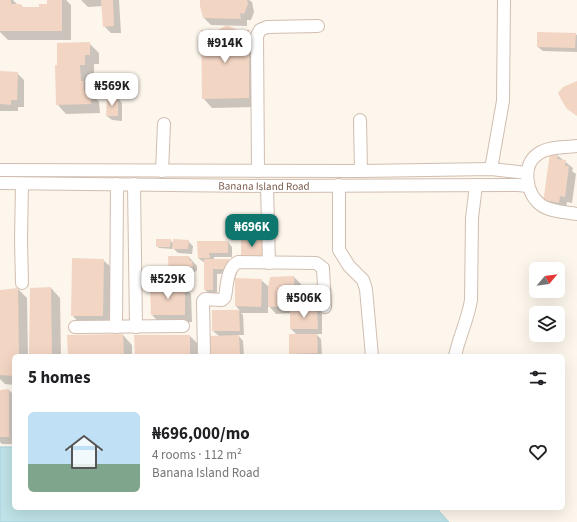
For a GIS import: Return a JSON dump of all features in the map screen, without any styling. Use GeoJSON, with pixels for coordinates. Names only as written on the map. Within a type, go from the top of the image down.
{"type":"FeatureCollection","features":[{"type":"Feature","properties":{"kind":"street"},"geometry":{"type":"LineString","coordinates":[[492,169],[503,101],[504,0]]}},
{"type":"Feature","properties":{"kind":"street"},"geometry":{"type":"LineString","coordinates":[[258,171],[257,36],[260,30],[267,27],[318,26]]}},
{"type":"Feature","properties":{"kind":"street"},"geometry":{"type":"LineString","coordinates":[[360,120],[360,172]]}},
{"type":"Feature","properties":{"kind":"street"},"geometry":{"type":"LineString","coordinates":[[162,171],[164,124]]}},
{"type":"Feature","properties":{"kind":"street"},"geometry":{"type":"LineString","coordinates":[[577,146],[546,150],[537,154],[531,161],[527,173],[528,186],[535,200],[542,206],[550,210],[577,214]]}},
{"type":"Feature","properties":{"kind":"street","name":"Banana Island Road"},"geometry":{"type":"LineString","coordinates":[[0,170],[360,172],[492,169],[527,173]]}},
{"type":"Feature","properties":{"kind":"street","name":"Banana Island Road"},"geometry":{"type":"LineString","coordinates":[[0,183],[267,186],[528,186]]}},
{"type":"Feature","properties":{"kind":"street"},"geometry":{"type":"LineString","coordinates":[[22,184],[22,284]]}},
{"type":"Feature","properties":{"kind":"street"},"geometry":{"type":"LineString","coordinates":[[116,327],[117,184]]}},
{"type":"Feature","properties":{"kind":"street"},"geometry":{"type":"LineString","coordinates":[[134,184],[136,327]]}},
{"type":"Feature","properties":{"kind":"street"},"geometry":{"type":"LineString","coordinates":[[339,185],[339,250],[349,266],[363,280],[366,288],[372,354]]}},
{"type":"Feature","properties":{"kind":"street"},"geometry":{"type":"LineString","coordinates":[[455,354],[459,339],[470,309],[472,218],[476,185]]}},
{"type":"Feature","properties":{"kind":"street"},"geometry":{"type":"LineString","coordinates":[[267,186],[269,263]]}},
{"type":"Feature","properties":{"kind":"street"},"geometry":{"type":"LineString","coordinates":[[204,354],[203,301],[205,299],[224,299],[231,269],[234,264],[238,262],[316,263],[320,265],[323,268],[325,307]]}},
{"type":"Feature","properties":{"kind":"street"},"geometry":{"type":"LineString","coordinates":[[74,327],[183,326]]}},
{"type":"Feature","properties":{"kind":"water"},"geometry":{"type":"Polygon","coordinates":[[[0,447],[12,447],[12,510],[438,510],[449,522],[0,522],[0,447]]]}},
{"type":"Feature","properties":{"kind":"building"},"geometry":{"type":"Polygon","coordinates":[[[0,0],[11,0],[11,4],[21,4],[22,7],[39,7],[39,4],[47,4],[47,0],[62,0],[62,31],[0,31],[0,0]]]}},
{"type":"Feature","properties":{"kind":"building"},"geometry":{"type":"Polygon","coordinates":[[[101,0],[113,0],[114,26],[103,27],[101,0]]]}},
{"type":"Feature","properties":{"kind":"building"},"geometry":{"type":"Polygon","coordinates":[[[200,0],[247,0],[248,4],[244,14],[240,13],[241,19],[203,18],[200,0]]]}},
{"type":"Feature","properties":{"kind":"building"},"geometry":{"type":"Polygon","coordinates":[[[227,25],[237,30],[249,30],[249,98],[202,99],[201,30],[218,30],[227,25]]]}},
{"type":"Feature","properties":{"kind":"building"},"geometry":{"type":"Polygon","coordinates":[[[537,32],[576,33],[575,48],[537,47],[537,32]]]}},
{"type":"Feature","properties":{"kind":"building"},"geometry":{"type":"Polygon","coordinates":[[[90,42],[90,55],[85,55],[85,65],[80,65],[81,81],[84,81],[84,91],[90,91],[91,104],[56,105],[55,65],[57,65],[57,43],[90,42]]]}},
{"type":"Feature","properties":{"kind":"building"},"geometry":{"type":"Polygon","coordinates":[[[0,71],[18,72],[17,100],[11,100],[11,105],[0,104],[0,71]]]}},
{"type":"Feature","properties":{"kind":"building"},"geometry":{"type":"Polygon","coordinates":[[[577,81],[577,116],[567,109],[558,93],[563,87],[577,81]]]}},
{"type":"Feature","properties":{"kind":"building"},"geometry":{"type":"Polygon","coordinates":[[[107,97],[118,97],[118,116],[106,116],[107,97]]]}},
{"type":"Feature","properties":{"kind":"building"},"geometry":{"type":"Polygon","coordinates":[[[550,153],[558,154],[557,159],[566,160],[565,166],[569,166],[565,197],[560,196],[559,203],[550,201],[549,204],[543,203],[550,153]]]}},
{"type":"Feature","properties":{"kind":"building"},"geometry":{"type":"Polygon","coordinates":[[[241,238],[263,238],[263,258],[241,257],[241,238]]]}},
{"type":"Feature","properties":{"kind":"building"},"geometry":{"type":"Polygon","coordinates":[[[156,239],[171,239],[170,247],[156,247],[156,239]]]}},
{"type":"Feature","properties":{"kind":"building"},"geometry":{"type":"Polygon","coordinates":[[[173,239],[189,240],[188,249],[172,249],[173,239]]]}},
{"type":"Feature","properties":{"kind":"building"},"geometry":{"type":"Polygon","coordinates":[[[197,241],[228,241],[228,253],[209,253],[210,258],[198,258],[197,241]]]}},
{"type":"Feature","properties":{"kind":"building"},"geometry":{"type":"Polygon","coordinates":[[[168,256],[189,256],[193,267],[189,267],[190,281],[169,281],[168,256]]]}},
{"type":"Feature","properties":{"kind":"building"},"geometry":{"type":"Polygon","coordinates":[[[72,258],[104,259],[103,316],[71,316],[72,258]]]}},
{"type":"Feature","properties":{"kind":"building"},"geometry":{"type":"Polygon","coordinates":[[[204,259],[229,259],[229,269],[213,269],[213,290],[204,290],[204,259]]]}},
{"type":"Feature","properties":{"kind":"building"},"geometry":{"type":"Polygon","coordinates":[[[294,276],[295,306],[268,307],[268,287],[270,277],[294,276]]]}},
{"type":"Feature","properties":{"kind":"building"},"geometry":{"type":"Polygon","coordinates":[[[235,278],[262,279],[261,307],[235,306],[235,278]]]}},
{"type":"Feature","properties":{"kind":"building"},"geometry":{"type":"Polygon","coordinates":[[[185,285],[185,315],[151,315],[150,286],[185,285]]]}},
{"type":"Feature","properties":{"kind":"building"},"geometry":{"type":"Polygon","coordinates":[[[51,287],[52,354],[29,354],[30,288],[51,287]]]}},
{"type":"Feature","properties":{"kind":"building"},"geometry":{"type":"Polygon","coordinates":[[[18,288],[19,354],[12,354],[12,376],[0,375],[0,290],[18,288]]]}},
{"type":"Feature","properties":{"kind":"building"},"geometry":{"type":"Polygon","coordinates":[[[290,308],[317,308],[318,329],[290,329],[290,308]]]}},
{"type":"Feature","properties":{"kind":"building"},"geometry":{"type":"Polygon","coordinates":[[[212,310],[239,310],[240,331],[212,331],[212,310]]]}},
{"type":"Feature","properties":{"kind":"building"},"geometry":{"type":"Polygon","coordinates":[[[123,334],[124,354],[68,354],[67,335],[123,334]]]}},
{"type":"Feature","properties":{"kind":"building"},"geometry":{"type":"Polygon","coordinates":[[[289,334],[317,334],[318,353],[289,354],[289,334]]]}},
{"type":"Feature","properties":{"kind":"building"},"geometry":{"type":"Polygon","coordinates":[[[134,335],[190,335],[190,354],[135,354],[134,335]]]}},
{"type":"Feature","properties":{"kind":"building"},"geometry":{"type":"Polygon","coordinates":[[[239,335],[240,354],[211,354],[210,336],[239,335]]]}},
{"type":"Feature","properties":{"kind":"building"},"geometry":{"type":"Polygon","coordinates":[[[9,389],[9,437],[0,437],[0,390],[9,389]]]}}]}
